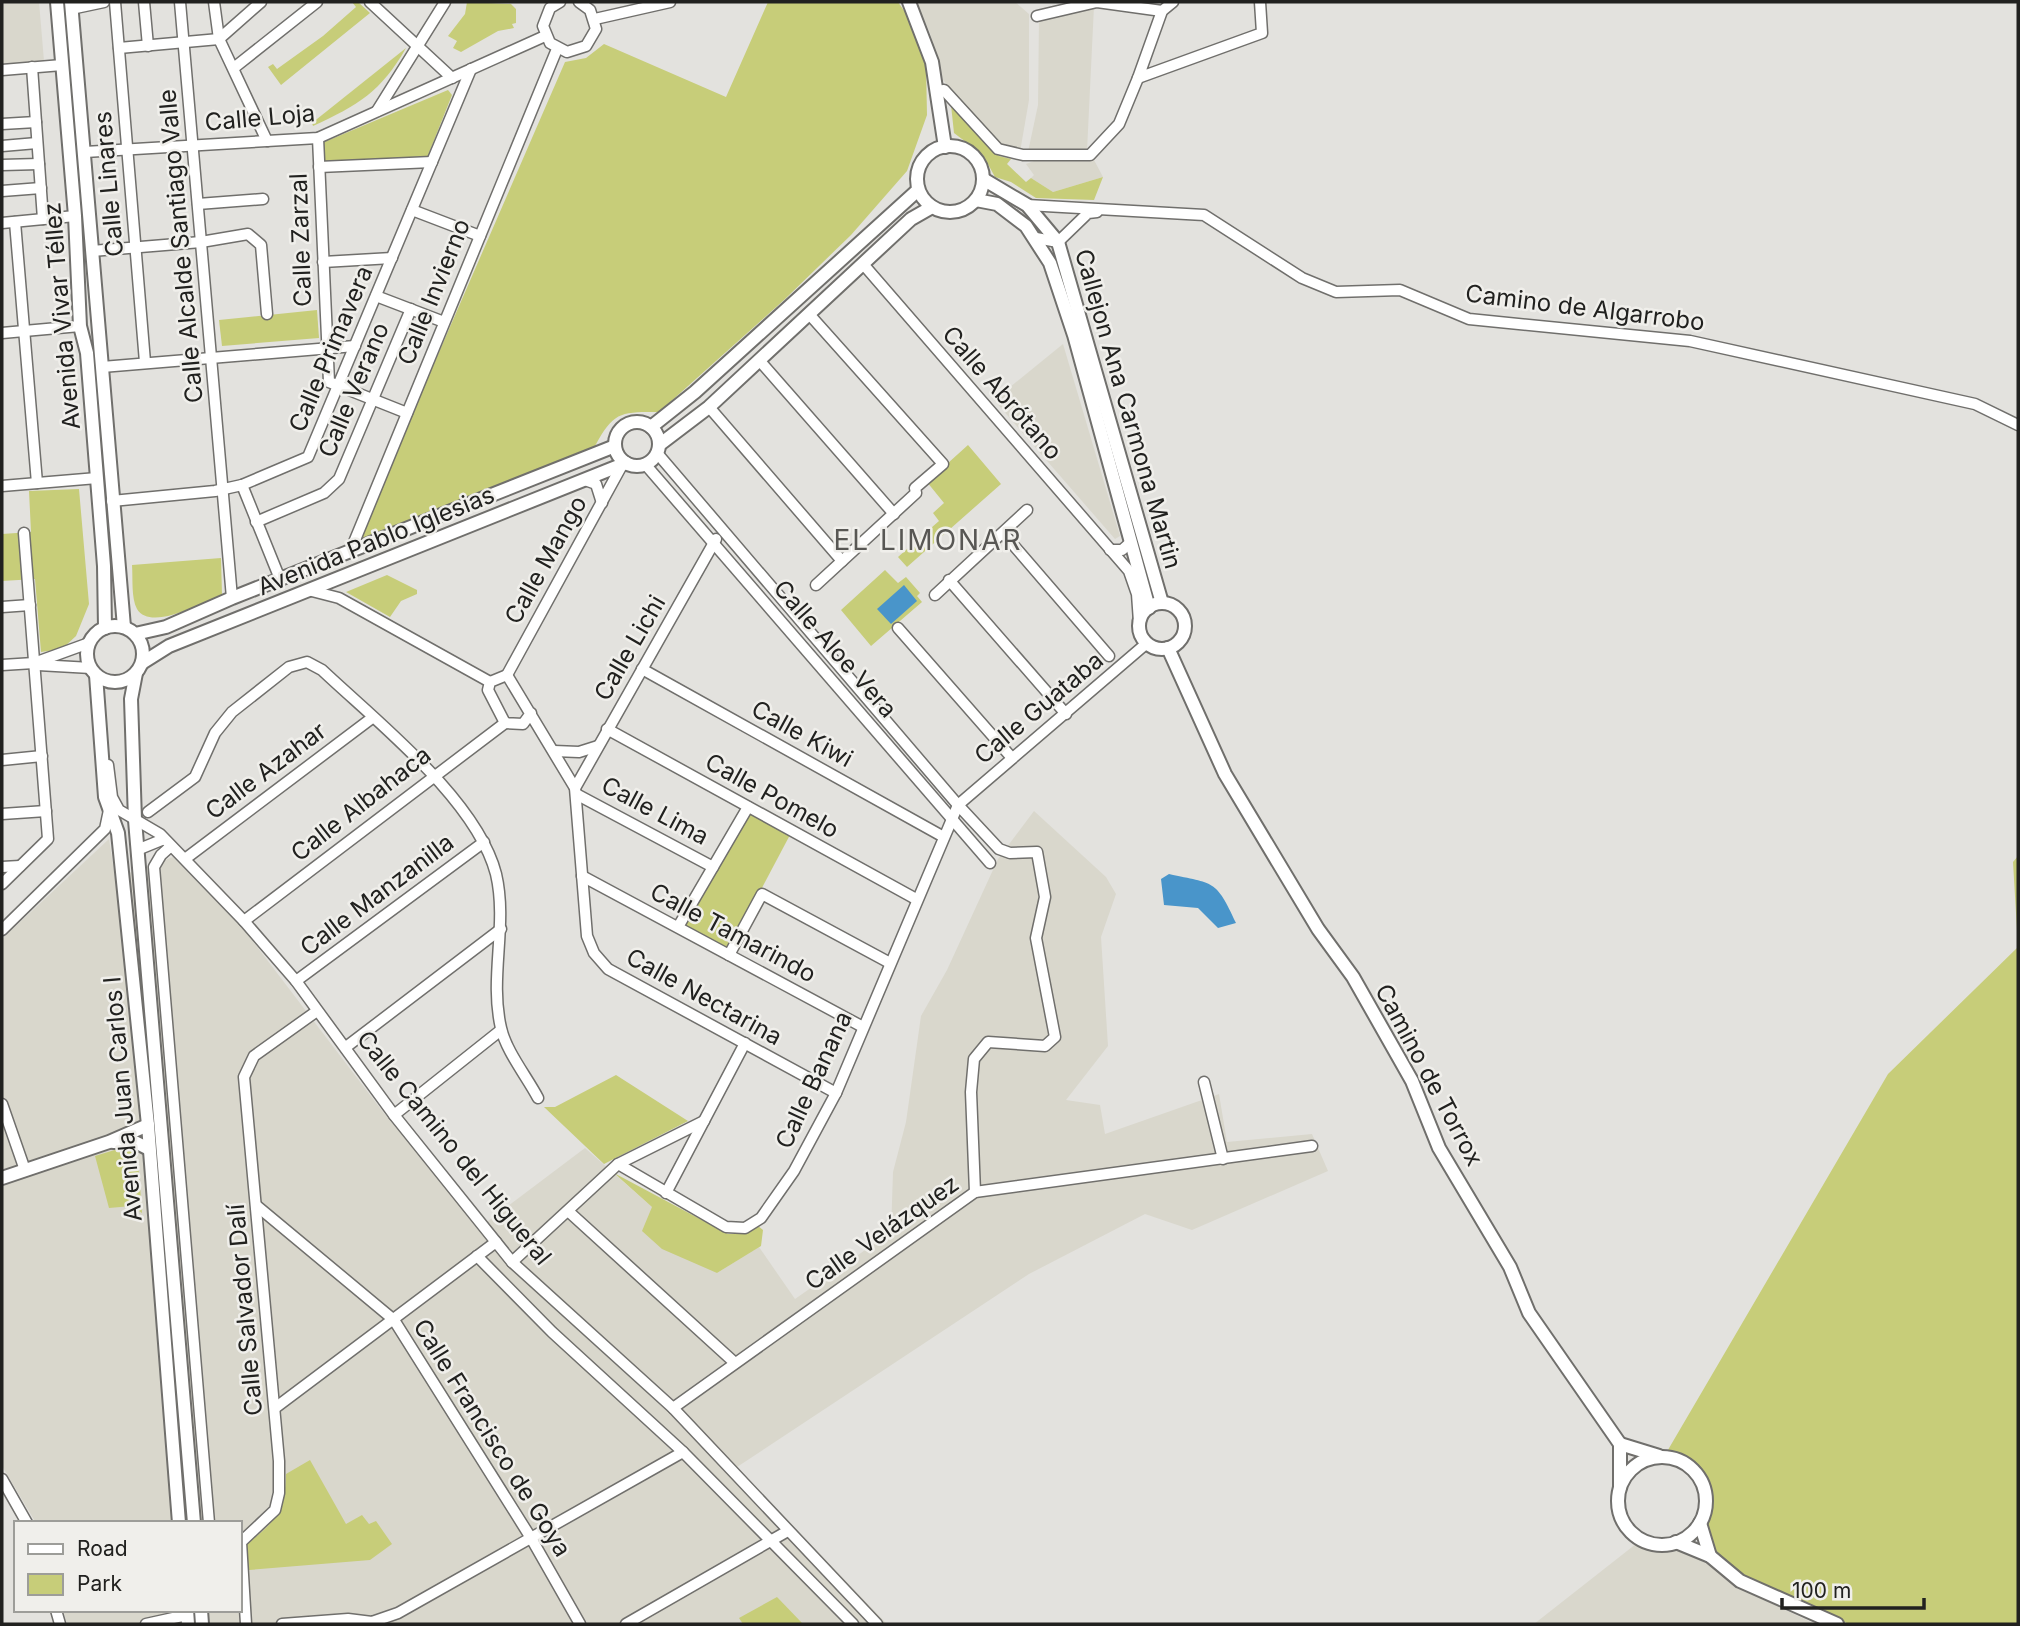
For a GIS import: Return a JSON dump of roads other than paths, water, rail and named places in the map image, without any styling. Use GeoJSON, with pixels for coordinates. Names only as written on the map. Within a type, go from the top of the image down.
{"type":"FeatureCollection","features":[{"type":"Feature","properties":{"kind":"street","name":"Avenida Vivar Téllez"},"geometry":{"type":"LineString","coordinates":[[57,2],[75,216],[80,326],[87,354],[97,478],[105,628]]}},
{"type":"Feature","properties":{"kind":"street"},"geometry":{"type":"LineString","coordinates":[[71,5],[101,2]]}},
{"type":"Feature","properties":{"kind":"street","name":"Calle Linares"},"geometry":{"type":"LineString","coordinates":[[115,2],[145,362]]}},
{"type":"Feature","properties":{"kind":"street"},"geometry":{"type":"LineString","coordinates":[[144,2],[148,46]]}},
{"type":"Feature","properties":{"kind":"street","name":"Calle Alcalde Santiago Valle"},"geometry":{"type":"LineString","coordinates":[[180,2],[213,355],[232,598]]}},
{"type":"Feature","properties":{"kind":"street"},"geometry":{"type":"LineString","coordinates":[[214,2],[219,39],[267,141]]}},
{"type":"Feature","properties":{"kind":"street"},"geometry":{"type":"LineString","coordinates":[[119,48],[219,39],[261,2]]}},
{"type":"Feature","properties":{"kind":"street"},"geometry":{"type":"LineString","coordinates":[[234,67],[317,2]]}},
{"type":"Feature","properties":{"kind":"street"},"geometry":{"type":"LineString","coordinates":[[376,112],[445,2]]}},
{"type":"Feature","properties":{"kind":"street"},"geometry":{"type":"LineString","coordinates":[[560,2],[546,5],[543,26],[545,36],[557,49],[577,51],[586,47],[593,39],[595,19],[590,10],[579,2]]}},
{"type":"Feature","properties":{"kind":"street"},"geometry":{"type":"LineString","coordinates":[[595,19],[670,2]]}},
{"type":"Feature","properties":{"kind":"street"},"geometry":{"type":"LineString","coordinates":[[909,2],[932,62],[945,147]]}},
{"type":"Feature","properties":{"kind":"street"},"geometry":{"type":"LineString","coordinates":[[1037,16],[1097,2],[1162,11]]}},
{"type":"Feature","properties":{"kind":"street"},"geometry":{"type":"LineString","coordinates":[[937,91],[944,90],[998,149],[1023,155],[1090,155],[1119,124],[1162,11],[1173,2]]}},
{"type":"Feature","properties":{"kind":"street"},"geometry":{"type":"LineString","coordinates":[[1138,78],[1262,33],[1260,2]]}},
{"type":"Feature","properties":{"kind":"street"},"geometry":{"type":"LineString","coordinates":[[375,4],[452,78]]}},
{"type":"Feature","properties":{"kind":"street","name":"Avenida Vivar Téllez"},"geometry":{"type":"LineString","coordinates":[[71,5],[112,501],[130,631]]}},
{"type":"Feature","properties":{"kind":"street","name":"Calle Loja"},"geometry":{"type":"LineString","coordinates":[[85,152],[318,138],[545,36]]}},
{"type":"Feature","properties":{"kind":"street","name":"Calle Invierno"},"geometry":{"type":"LineString","coordinates":[[350,552],[557,49]]}},
{"type":"Feature","properties":{"kind":"street"},"geometry":{"type":"LineString","coordinates":[[2,70],[62,65]]}},
{"type":"Feature","properties":{"kind":"street"},"geometry":{"type":"LineString","coordinates":[[32,67],[43,219]]}},
{"type":"Feature","properties":{"kind":"street","name":"Calle Primavera"},"geometry":{"type":"LineString","coordinates":[[112,501],[215,491],[223,487],[242,485],[309,457],[471,69]]}},
{"type":"Feature","properties":{"kind":"street"},"geometry":{"type":"LineString","coordinates":[[2,124],[36,122]]}},
{"type":"Feature","properties":{"kind":"street","name":"Calle Zarzal"},"geometry":{"type":"LineString","coordinates":[[318,138],[329,382],[339,384]]}},
{"type":"Feature","properties":{"kind":"street"},"geometry":{"type":"LineString","coordinates":[[2,146],[37,143]]}},
{"type":"Feature","properties":{"kind":"street"},"geometry":{"type":"LineString","coordinates":[[945,147],[967,151],[975,159],[983,179],[976,200],[955,212],[932,207],[918,190],[919,167],[934,150],[945,147]]}},
{"type":"Feature","properties":{"kind":"street"},"geometry":{"type":"LineString","coordinates":[[319,167],[432,162]]}},
{"type":"Feature","properties":{"kind":"street"},"geometry":{"type":"LineString","coordinates":[[2,165],[39,164]]}},
{"type":"Feature","properties":{"kind":"street","name":"Callejon Ana Carmona Martin"},"geometry":{"type":"LineString","coordinates":[[983,179],[1027,205],[1058,242],[1162,603]]}},
{"type":"Feature","properties":{"kind":"street"},"geometry":{"type":"LineString","coordinates":[[2,191],[41,188]]}},
{"type":"Feature","properties":{"kind":"street"},"geometry":{"type":"LineString","coordinates":[[651,427],[695,392],[918,190]]}},
{"type":"Feature","properties":{"kind":"street"},"geometry":{"type":"LineString","coordinates":[[198,204],[263,199]]}},
{"type":"Feature","properties":{"kind":"street","name":"Callejon Ana Carmona Martin"},"geometry":{"type":"LineString","coordinates":[[976,200],[997,204],[1036,238],[1050,263],[1074,335],[1149,608]]}},
{"type":"Feature","properties":{"kind":"street","name":"Camino de Algarrobo"},"geometry":{"type":"LineString","coordinates":[[1027,205],[1204,215],[1302,278],[1336,292],[1400,290],[1469,320],[1690,341],[1975,404],[2018,425]]}},
{"type":"Feature","properties":{"kind":"street"},"geometry":{"type":"LineString","coordinates":[[651,427],[635,422],[626,425],[616,438],[615,446],[624,465],[645,464],[658,449],[709,407],[911,219],[932,207]]}},
{"type":"Feature","properties":{"kind":"street","name":"Camino de Algarrobo"},"geometry":{"type":"LineString","coordinates":[[1058,242],[1088,213],[1118,209]]}},
{"type":"Feature","properties":{"kind":"street"},"geometry":{"type":"LineString","coordinates":[[412,210],[480,236]]}},
{"type":"Feature","properties":{"kind":"street"},"geometry":{"type":"LineString","coordinates":[[2,223],[75,216]]}},
{"type":"Feature","properties":{"kind":"street"},"geometry":{"type":"LineString","coordinates":[[15,222],[37,483]]}},
{"type":"Feature","properties":{"kind":"street"},"geometry":{"type":"LineString","coordinates":[[93,251],[201,242],[248,234],[261,245],[267,314]]}},
{"type":"Feature","properties":{"kind":"street"},"geometry":{"type":"LineString","coordinates":[[1036,238],[1058,242]]}},
{"type":"Feature","properties":{"kind":"street"},"geometry":{"type":"LineString","coordinates":[[323,262],[392,258]]}},
{"type":"Feature","properties":{"kind":"street","name":"Calle Abrótano"},"geometry":{"type":"LineString","coordinates":[[863,264],[1129,571],[1137,594],[1139,622]]}},
{"type":"Feature","properties":{"kind":"street"},"geometry":{"type":"LineString","coordinates":[[376,296],[444,323]]}},
{"type":"Feature","properties":{"kind":"street","name":"Calle Verano"},"geometry":{"type":"LineString","coordinates":[[257,522],[324,493],[339,479],[411,309]]}},
{"type":"Feature","properties":{"kind":"street"},"geometry":{"type":"LineString","coordinates":[[809,314],[943,464],[915,488],[916,493],[894,514],[816,585]]}},
{"type":"Feature","properties":{"kind":"street"},"geometry":{"type":"LineString","coordinates":[[2,333],[80,326]]}},
{"type":"Feature","properties":{"kind":"street"},"geometry":{"type":"LineString","coordinates":[[102,367],[213,355],[355,346]]}},
{"type":"Feature","properties":{"kind":"street"},"geometry":{"type":"LineString","coordinates":[[759,360],[894,514]]}},
{"type":"Feature","properties":{"kind":"street"},"geometry":{"type":"LineString","coordinates":[[339,384],[407,413]]}},
{"type":"Feature","properties":{"kind":"street"},"geometry":{"type":"LineString","coordinates":[[709,407],[842,562]]}},
{"type":"Feature","properties":{"kind":"street"},"geometry":{"type":"LineString","coordinates":[[651,427],[658,449]]}},
{"type":"Feature","properties":{"kind":"street","name":"Avenida Pablo Iglesias"},"geometry":{"type":"LineString","coordinates":[[130,631],[162,629],[232,598],[615,446]]}},
{"type":"Feature","properties":{"kind":"street","name":"Calle Aloe Vera"},"geometry":{"type":"LineString","coordinates":[[658,449],[720,528],[999,849],[1010,853],[1037,852],[1045,897],[1036,938],[1055,1037],[1045,1046],[988,1042],[974,1059],[971,1091],[975,1192]]}},
{"type":"Feature","properties":{"kind":"street","name":"Calle Aloe Vera"},"geometry":{"type":"LineString","coordinates":[[645,464],[990,863]]}},
{"type":"Feature","properties":{"kind":"street","name":"Avenida Pablo Iglesias"},"geometry":{"type":"LineString","coordinates":[[139,668],[169,646],[624,465]]}},
{"type":"Feature","properties":{"kind":"street","name":"Calle Mango"},"geometry":{"type":"LineString","coordinates":[[507,675],[624,465]]}},
{"type":"Feature","properties":{"kind":"street"},"geometry":{"type":"LineString","coordinates":[[2,486],[97,478]]}},
{"type":"Feature","properties":{"kind":"street"},"geometry":{"type":"LineString","coordinates":[[585,480],[596,484],[602,503]]}},
{"type":"Feature","properties":{"kind":"street"},"geometry":{"type":"LineString","coordinates":[[242,485],[280,579]]}},
{"type":"Feature","properties":{"kind":"street"},"geometry":{"type":"LineString","coordinates":[[935,594],[1027,510]]}},
{"type":"Feature","properties":{"kind":"street","name":"Calle Lichi"},"geometry":{"type":"LineString","coordinates":[[575,791],[720,528]]}},
{"type":"Feature","properties":{"kind":"street"},"geometry":{"type":"LineString","coordinates":[[2,884],[48,839],[24,533]]}},
{"type":"Feature","properties":{"kind":"street"},"geometry":{"type":"LineString","coordinates":[[1003,533],[1109,656]]}},
{"type":"Feature","properties":{"kind":"street"},"geometry":{"type":"LineString","coordinates":[[1110,550],[1122,550],[1131,542]]}},
{"type":"Feature","properties":{"kind":"street"},"geometry":{"type":"LineString","coordinates":[[338,578],[335,589],[339,598]]}},
{"type":"Feature","properties":{"kind":"street"},"geometry":{"type":"LineString","coordinates":[[949,580],[1066,714]]}},
{"type":"Feature","properties":{"kind":"street"},"geometry":{"type":"LineString","coordinates":[[308,590],[339,598],[490,682]]}},
{"type":"Feature","properties":{"kind":"street"},"geometry":{"type":"LineString","coordinates":[[1162,603],[1171,605],[1184,618],[1185,628],[1181,640],[1168,648],[1160,649],[1146,643],[1140,633],[1139,622],[1149,608],[1162,603]]}},
{"type":"Feature","properties":{"kind":"street"},"geometry":{"type":"LineString","coordinates":[[2,607],[30,605]]}},
{"type":"Feature","properties":{"kind":"street"},"geometry":{"type":"LineString","coordinates":[[2,665],[34,663],[93,672],[119,682],[139,668],[143,647],[130,631],[105,628],[89,643],[34,663]]}},
{"type":"Feature","properties":{"kind":"street"},"geometry":{"type":"LineString","coordinates":[[898,628],[1012,758]]}},
{"type":"Feature","properties":{"kind":"street"},"geometry":{"type":"LineString","coordinates":[[89,643],[87,657],[93,672]]}},
{"type":"Feature","properties":{"kind":"street","name":"Calle Guataba"},"geometry":{"type":"LineString","coordinates":[[958,805],[1146,643]]}},
{"type":"Feature","properties":{"kind":"street","name":"Camino de Torrox"},"geometry":{"type":"LineString","coordinates":[[1168,648],[1225,774],[1318,929],[1353,977],[1412,1081],[1439,1148],[1510,1267],[1529,1313],[1620,1444]]}},
{"type":"Feature","properties":{"kind":"street"},"geometry":{"type":"LineString","coordinates":[[148,812],[195,777],[215,733],[232,712],[289,667],[307,662],[322,670],[433,775],[484,842],[496,875],[500,929],[495,990],[501,1030],[538,1098]]}},
{"type":"Feature","properties":{"kind":"street","name":"Avenida Juan Carlos I"},"geometry":{"type":"LineString","coordinates":[[139,668],[131,699],[135,820],[194,1521]]}},
{"type":"Feature","properties":{"kind":"street","name":"Calle Kiwi"},"geometry":{"type":"LineString","coordinates":[[642,669],[942,836]]}},
{"type":"Feature","properties":{"kind":"street","name":"Avenida Juan Carlos I"},"geometry":{"type":"LineString","coordinates":[[93,672],[105,797],[118,833],[148,1125],[179,1521]]}},
{"type":"Feature","properties":{"kind":"street"},"geometry":{"type":"LineString","coordinates":[[490,682],[507,675]]}},
{"type":"Feature","properties":{"kind":"street","name":"Calle Nectarina"},"geometry":{"type":"LineString","coordinates":[[507,675],[554,751],[575,791],[587,936],[594,953],[608,968],[836,1093]]}},
{"type":"Feature","properties":{"kind":"street"},"geometry":{"type":"LineString","coordinates":[[490,682],[488,690],[505,723]]}},
{"type":"Feature","properties":{"kind":"street","name":"Calle Albahaca"},"geometry":{"type":"LineString","coordinates":[[244,921],[433,775],[505,723],[523,724],[531,713]]}},
{"type":"Feature","properties":{"kind":"street","name":"Calle Azahar"},"geometry":{"type":"LineString","coordinates":[[185,859],[372,718]]}},
{"type":"Feature","properties":{"kind":"street","name":"Calle Pomelo"},"geometry":{"type":"LineString","coordinates":[[607,729],[916,899]]}},
{"type":"Feature","properties":{"kind":"street"},"geometry":{"type":"LineString","coordinates":[[554,751],[579,752],[598,746]]}},
{"type":"Feature","properties":{"kind":"street","name":"Calle Camino del Higueral"},"geometry":{"type":"LineString","coordinates":[[102,751],[108,764],[112,797],[119,810],[165,840],[244,921],[296,981],[394,1115],[512,1262],[673,1408],[786,1532],[877,1624]]}},
{"type":"Feature","properties":{"kind":"street"},"geometry":{"type":"LineString","coordinates":[[2,760],[42,756]]}},
{"type":"Feature","properties":{"kind":"street","name":"Calle Lima"},"geometry":{"type":"LineString","coordinates":[[575,791],[713,867]]}},
{"type":"Feature","properties":{"kind":"street","name":"Calle Camino del Higueral"},"geometry":{"type":"LineString","coordinates":[[135,802],[148,812],[165,840]]}},
{"type":"Feature","properties":{"kind":"street","name":"Calle Banana"},"geometry":{"type":"LineString","coordinates":[[618,1164],[726,1227],[745,1228],[761,1217],[794,1171],[836,1093],[942,836],[958,805]]}},
{"type":"Feature","properties":{"kind":"street"},"geometry":{"type":"LineString","coordinates":[[678,927],[748,807]]}},
{"type":"Feature","properties":{"kind":"street"},"geometry":{"type":"LineString","coordinates":[[2,930],[105,829],[109,810]]}},
{"type":"Feature","properties":{"kind":"street"},"geometry":{"type":"LineString","coordinates":[[2,814],[46,811]]}},
{"type":"Feature","properties":{"kind":"street"},"geometry":{"type":"LineString","coordinates":[[137,850],[165,840]]}},
{"type":"Feature","properties":{"kind":"street"},"geometry":{"type":"LineString","coordinates":[[165,840],[154,867],[209,1521]]}},
{"type":"Feature","properties":{"kind":"street","name":"Calle Manzanilla"},"geometry":{"type":"LineString","coordinates":[[296,981],[484,842]]}},
{"type":"Feature","properties":{"kind":"street"},"geometry":{"type":"LineString","coordinates":[[2,867],[20,866]]}},
{"type":"Feature","properties":{"kind":"street","name":"Calle Tamarindo"},"geometry":{"type":"LineString","coordinates":[[582,876],[863,1027]]}},
{"type":"Feature","properties":{"kind":"street"},"geometry":{"type":"LineString","coordinates":[[729,955],[762,894],[890,964]]}},
{"type":"Feature","properties":{"kind":"street"},"geometry":{"type":"LineString","coordinates":[[346,1047],[500,929]]}},
{"type":"Feature","properties":{"kind":"street","name":"Calle Salvador Dalí"},"geometry":{"type":"LineString","coordinates":[[242,1541],[265,1521],[278,1502],[275,1408],[244,1077],[254,1056],[317,1011]]}},
{"type":"Feature","properties":{"kind":"street"},"geometry":{"type":"LineString","coordinates":[[394,1115],[501,1030]]}},
{"type":"Feature","properties":{"kind":"street"},"geometry":{"type":"LineString","coordinates":[[666,1194],[745,1043]]}},
{"type":"Feature","properties":{"kind":"street"},"geometry":{"type":"LineString","coordinates":[[1205,1082],[1223,1159]]}},
{"type":"Feature","properties":{"kind":"street"},"geometry":{"type":"LineString","coordinates":[[2,1104],[25,1170]]}},
{"type":"Feature","properties":{"kind":"street"},"geometry":{"type":"LineString","coordinates":[[512,1262],[618,1164],[704,1121]]}},
{"type":"Feature","properties":{"kind":"street"},"geometry":{"type":"LineString","coordinates":[[2,1178],[109,1142],[148,1125]]}},
{"type":"Feature","properties":{"kind":"street"},"geometry":{"type":"LineString","coordinates":[[109,1142],[135,1142],[149,1149]]}},
{"type":"Feature","properties":{"kind":"street","name":"Calle Velázquez"},"geometry":{"type":"LineString","coordinates":[[673,1408],[975,1192],[1312,1146]]}},
{"type":"Feature","properties":{"kind":"street","name":"Calle Francisco de Goya"},"geometry":{"type":"LineString","coordinates":[[257,1206],[394,1320],[531,1538],[580,1624]]}},
{"type":"Feature","properties":{"kind":"street"},"geometry":{"type":"LineString","coordinates":[[568,1210],[735,1363]]}},
{"type":"Feature","properties":{"kind":"street"},"geometry":{"type":"LineString","coordinates":[[275,1408],[496,1242]]}},
{"type":"Feature","properties":{"kind":"street","name":"Calle Camino del Higueral"},"geometry":{"type":"LineString","coordinates":[[477,1256],[552,1332],[683,1452],[853,1624]]}},
{"type":"Feature","properties":{"kind":"street"},"geometry":{"type":"LineString","coordinates":[[1620,1444],[1663,1457],[1678,1460],[1700,1480],[1705,1494],[1705,1508],[1700,1523],[1691,1534],[1676,1542],[1651,1544],[1628,1529],[1618,1504],[1620,1444]]}},
{"type":"Feature","properties":{"kind":"street"},"geometry":{"type":"LineString","coordinates":[[282,1624],[348,1619],[372,1623],[398,1613],[683,1452]]}},
{"type":"Feature","properties":{"kind":"street"},"geometry":{"type":"LineString","coordinates":[[1620,1487],[1635,1466],[1663,1457]]}},
{"type":"Feature","properties":{"kind":"street"},"geometry":{"type":"LineString","coordinates":[[2,1479],[26,1521]]}},
{"type":"Feature","properties":{"kind":"street"},"geometry":{"type":"LineString","coordinates":[[1700,1523],[1710,1556]]}},
{"type":"Feature","properties":{"kind":"street"},"geometry":{"type":"LineString","coordinates":[[626,1624],[786,1532]]}},
{"type":"Feature","properties":{"kind":"street"},"geometry":{"type":"LineString","coordinates":[[1676,1542],[1710,1556],[1740,1581],[1837,1624]]}},
{"type":"Feature","properties":{"kind":"street","name":"Calle Salvador Dalí"},"geometry":{"type":"LineString","coordinates":[[242,1595],[246,1624]]}},
{"type":"Feature","properties":{"kind":"street"},"geometry":{"type":"LineString","coordinates":[[146,1624],[187,1617]]}},
{"type":"Feature","properties":{"kind":"water"},"geometry":{"type":"Polygon","coordinates":[[[904,585],[917,601],[891,624],[877,609],[904,585]]]}},
{"type":"Feature","properties":{"kind":"water"},"geometry":{"type":"Polygon","coordinates":[[[1169,874],[1212,886],[1223,898],[1236,923],[1218,928],[1198,908],[1164,905],[1161,879],[1169,874]]]}},
{"type":"Feature","properties":{"kind":"district","name":"EL LIMONAR"},"geometry":{"type":"Point","coordinates":[928,540]}}]}
